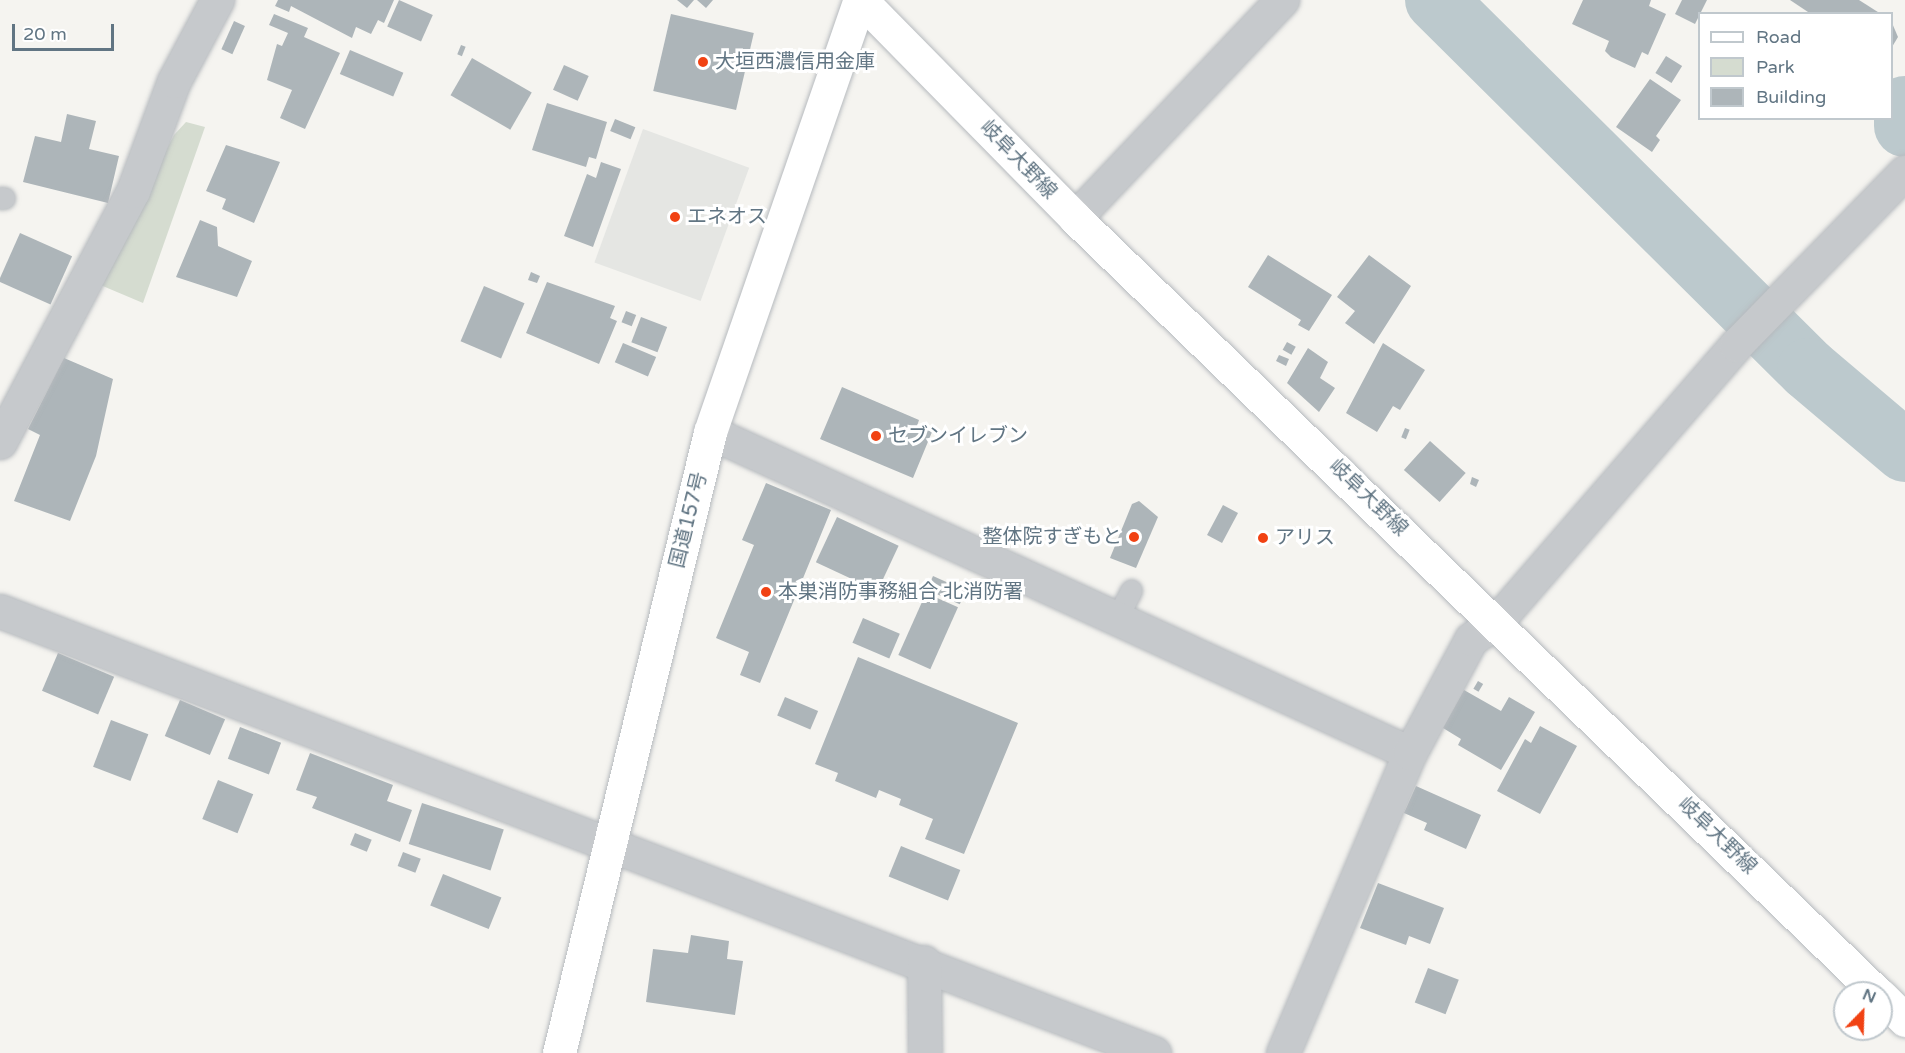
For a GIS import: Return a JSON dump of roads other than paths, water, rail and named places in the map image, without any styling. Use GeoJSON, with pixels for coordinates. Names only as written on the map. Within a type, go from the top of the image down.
{"type":"FeatureCollection","features":[{"type":"Feature","properties":{"kind":"main road","name":"岐阜大野線"},"geometry":{"type":"LineString","coordinates":[[861,0],[1074,218],[1496,622],[1866,981]]}},
{"type":"Feature","properties":{"kind":"main road","name":"国道157号"},"geometry":{"type":"LineString","coordinates":[[559,1053],[710,432],[861,0]]}},
{"type":"Feature","properties":{"kind":"main road"},"geometry":{"type":"LineString","coordinates":[[1893,1008],[1905,1020]]}},
{"type":"Feature","properties":{"kind":"street"},"geometry":{"type":"LineString","coordinates":[[0,442],[133,192],[174,81],[217,0]]}},
{"type":"Feature","properties":{"kind":"street"},"geometry":{"type":"LineString","coordinates":[[1074,218],[1282,0]]}},
{"type":"Feature","properties":{"kind":"street"},"geometry":{"type":"LineString","coordinates":[[1283,1053],[1410,753],[1471,639],[1496,622],[1736,345],[1898,176]]}},
{"type":"Feature","properties":{"kind":"street"},"geometry":{"type":"LineString","coordinates":[[710,432],[1124,604],[1410,753]]}},
{"type":"Feature","properties":{"kind":"street"},"geometry":{"type":"LineString","coordinates":[[0,611],[610,841],[1154,1053]]}},
{"type":"Feature","properties":{"kind":"street"},"geometry":{"type":"LineString","coordinates":[[924,962],[925,1053]]}},
{"type":"Feature","properties":{"kind":"waterway"},"geometry":{"type":"LineString","coordinates":[[1436,0],[1808,369],[1905,451]]}},
{"type":"Feature","properties":{"kind":"waterway"},"geometry":{"type":"LineString","coordinates":[[1905,107],[1905,126]]}},
{"type":"Feature","properties":{"kind":"place","name":"大垣西濃信用金庫"},"geometry":{"type":"Point","coordinates":[703,62]}},
{"type":"Feature","properties":{"kind":"place","name":"エネオス"},"geometry":{"type":"Point","coordinates":[675,217]}},
{"type":"Feature","properties":{"kind":"place","name":"セブンイレブン"},"geometry":{"type":"Point","coordinates":[876,436]}},
{"type":"Feature","properties":{"kind":"place","name":"整体院すぎもと"},"geometry":{"type":"Point","coordinates":[1134,537]}},
{"type":"Feature","properties":{"kind":"place","name":"アリス"},"geometry":{"type":"Point","coordinates":[1263,538]}},
{"type":"Feature","properties":{"kind":"place","name":"本巣消防事務組合 北消防署"},"geometry":{"type":"Point","coordinates":[766,592]}}]}
